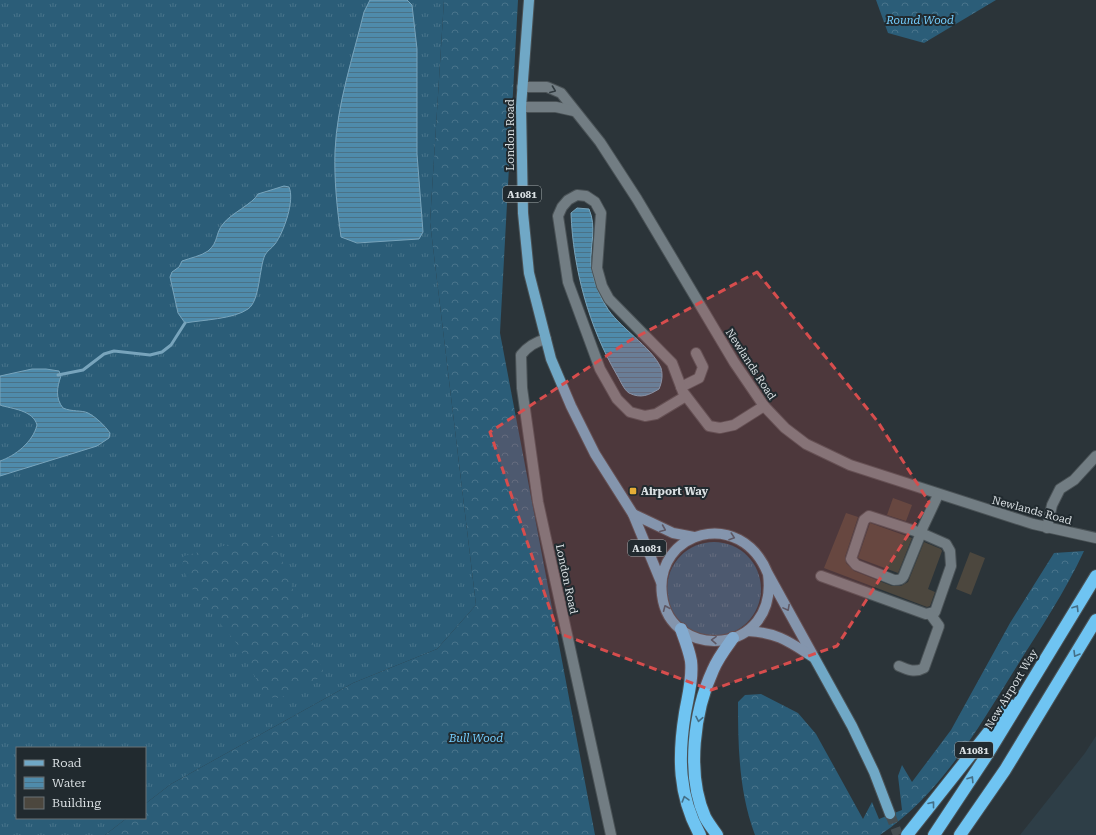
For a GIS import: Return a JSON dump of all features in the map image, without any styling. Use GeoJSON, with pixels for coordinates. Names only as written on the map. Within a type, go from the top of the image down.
{"type":"FeatureCollection","features":[{"type":"Feature","properties":{"kind":"highway","name":"New Airport Way"},"geometry":{"type":"LineString","coordinates":[[934,835],[986,755],[1096,576]]}},
{"type":"Feature","properties":{"kind":"highway","name":"A1081"},"geometry":{"type":"LineString","coordinates":[[960,835],[1005,770],[1096,620]]}},
{"type":"Feature","properties":{"kind":"highway"},"geometry":{"type":"LineString","coordinates":[[681,629],[691,662],[691,676],[682,733],[681,764],[683,795],[691,820],[700,835]]}},
{"type":"Feature","properties":{"kind":"highway"},"geometry":{"type":"LineString","coordinates":[[717,835],[706,817],[698,797],[694,774],[694,743],[708,681],[719,658],[733,638]]}},
{"type":"Feature","properties":{"kind":"highway","name":"A1081"},"geometry":{"type":"LineString","coordinates":[[907,835],[1041,665]]}},
{"type":"Feature","properties":{"kind":"highway","name":"A1081"},"geometry":{"type":"LineString","coordinates":[[964,835],[973,816]]}},
{"type":"Feature","properties":{"kind":"main road","name":"London Road"},"geometry":{"type":"LineString","coordinates":[[529,0],[521,107],[525,242],[529,273],[551,359],[582,430],[595,454],[633,514],[661,582]]}},
{"type":"Feature","properties":{"kind":"main road","name":"A1081"},"geometry":{"type":"LineString","coordinates":[[633,514],[673,533],[694,537]]}},
{"type":"Feature","properties":{"kind":"main road"},"geometry":{"type":"LineString","coordinates":[[768,574],[770,586],[764,611],[757,622],[748,631],[733,638],[715,641],[697,638],[681,629],[672,620],[665,608],[661,582],[665,568],[672,555],[682,544],[694,537],[720,533],[733,536],[745,542],[755,551],[763,562],[813,658],[852,726],[874,772],[890,814]]}},
{"type":"Feature","properties":{"kind":"main road"},"geometry":{"type":"LineString","coordinates":[[748,631],[764,632],[784,638],[813,658]]}},
{"type":"Feature","properties":{"kind":"street","name":"Newlands Road"},"geometry":{"type":"LineString","coordinates":[[522,87],[547,87],[561,93],[600,142],[637,199],[734,362],[764,406],[785,428],[806,444],[827,456],[938,495],[1047,528],[1096,538]]}},
{"type":"Feature","properties":{"kind":"street"},"geometry":{"type":"LineString","coordinates":[[521,107],[556,107],[574,111]]}},
{"type":"Feature","properties":{"kind":"street"},"geometry":{"type":"LineString","coordinates":[[696,353],[703,367],[699,378],[684,392],[656,414],[645,416],[630,412],[617,399],[600,369],[568,282],[558,216],[562,207],[568,200],[577,195],[586,196],[595,202],[600,213],[597,268],[602,286],[609,299],[672,363],[684,392],[709,426],[720,428],[734,425],[764,406]]}},
{"type":"Feature","properties":{"kind":"street","name":"London Road"},"geometry":{"type":"LineString","coordinates":[[546,339],[534,343],[521,354],[521,375],[527,430],[538,502],[611,835]]}},
{"type":"Feature","properties":{"kind":"street"},"geometry":{"type":"LineString","coordinates":[[1047,528],[1052,505],[1060,489],[1074,480],[1096,456]]}},
{"type":"Feature","properties":{"kind":"street"},"geometry":{"type":"LineString","coordinates":[[931,614],[934,612],[951,566],[952,558],[950,550],[946,544],[921,533],[876,517],[866,517],[852,559],[856,565],[899,580],[904,575],[921,533],[938,495]]}},
{"type":"Feature","properties":{"kind":"street"},"geometry":{"type":"LineString","coordinates":[[821,576],[926,614],[931,614]]}},
{"type":"Feature","properties":{"kind":"street"},"geometry":{"type":"LineString","coordinates":[[899,666],[909,670],[918,671],[924,668],[939,626],[931,614]]}},
{"type":"Feature","properties":{"kind":"highlighted area"},"geometry":{"type":"Polygon","coordinates":[[[757,272],[878,422],[929,502],[837,646],[711,690],[558,633],[490,432],[629,341],[757,272]]]}},
{"type":"Feature","properties":{"kind":"shaded area"},"geometry":{"type":"Polygon","coordinates":[[[1096,736],[1096,835],[1020,835],[1085,753],[1096,736]]]}},
{"type":"Feature","properties":{"kind":"green space"},"geometry":{"type":"Polygon","coordinates":[[[0,0],[444,0],[430,222],[476,605],[437,649],[353,683],[171,784],[146,803],[146,747],[16,747],[16,819],[126,819],[105,835],[0,835],[0,0]]]}},
{"type":"Feature","properties":{"kind":"green space","name":"Bull Wood"},"geometry":{"type":"Polygon","coordinates":[[[444,0],[518,0],[500,333],[595,835],[105,835],[126,819],[146,819],[146,803],[171,784],[353,683],[437,649],[476,605],[430,222],[444,0]]]}},
{"type":"Feature","properties":{"kind":"green space","name":"Round Wood"},"geometry":{"type":"Polygon","coordinates":[[[876,0],[996,0],[924,43],[888,33],[876,0]]]}},
{"type":"Feature","properties":{"kind":"green space"},"geometry":{"type":"Polygon","coordinates":[[[266,535],[273,536],[323,671],[319,678],[280,698],[266,697],[238,645],[194,592],[182,567],[184,556],[266,535]]]}},
{"type":"Feature","properties":{"kind":"green space"},"geometry":{"type":"Polygon","coordinates":[[[714,542],[732,546],[747,556],[757,571],[761,589],[757,607],[747,622],[732,632],[714,636],[696,632],[681,622],[671,607],[667,589],[671,571],[681,556],[696,546],[714,542]]]}},
{"type":"Feature","properties":{"kind":"green space"},"geometry":{"type":"Polygon","coordinates":[[[1084,551],[1052,610],[973,735],[940,780],[922,800],[902,818],[880,835],[755,835],[746,803],[740,770],[738,702],[745,695],[761,694],[798,713],[816,734],[863,819],[872,802],[879,819],[902,810],[898,776],[902,765],[912,782],[951,730],[1010,623],[1054,553],[1084,551]]]}},
{"type":"Feature","properties":{"kind":"water"},"geometry":{"type":"Polygon","coordinates":[[[370,0],[407,0],[412,5],[417,49],[417,154],[423,232],[419,239],[357,243],[341,237],[335,183],[336,133],[346,81],[364,12],[370,0]]]}},
{"type":"Feature","properties":{"kind":"water"},"geometry":{"type":"Polygon","coordinates":[[[284,186],[289,187],[291,200],[288,216],[278,239],[265,255],[257,292],[252,305],[248,309],[235,315],[218,319],[185,323],[178,313],[170,277],[172,272],[179,267],[182,261],[199,256],[208,251],[214,244],[221,227],[226,220],[252,201],[258,194],[284,186]]]}},
{"type":"Feature","properties":{"kind":"water"},"geometry":{"type":"Polygon","coordinates":[[[577,208],[589,209],[593,223],[591,264],[598,291],[603,301],[611,314],[643,344],[657,360],[661,368],[662,378],[659,389],[648,394],[637,396],[625,390],[598,337],[584,297],[575,255],[571,213],[577,208]]]}},
{"type":"Feature","properties":{"kind":"water"},"geometry":{"type":"Polygon","coordinates":[[[32,369],[59,371],[61,376],[58,384],[60,404],[63,408],[86,412],[91,415],[108,430],[110,433],[109,438],[97,446],[0,476],[0,461],[12,456],[23,448],[32,437],[37,425],[35,420],[27,413],[0,405],[0,376],[32,369]]]}},
{"type":"Feature","properties":{"kind":"building"},"geometry":{"type":"Polygon","coordinates":[[[893,498],[912,505],[906,521],[887,515],[893,498]]]}},
{"type":"Feature","properties":{"kind":"building"},"geometry":{"type":"Polygon","coordinates":[[[846,513],[858,517],[845,557],[846,563],[854,571],[892,586],[901,586],[908,582],[924,542],[941,549],[942,551],[928,589],[935,592],[930,606],[927,607],[824,568],[846,513]]]}},
{"type":"Feature","properties":{"kind":"building"},"geometry":{"type":"Polygon","coordinates":[[[870,523],[912,538],[898,573],[858,558],[870,523]]]}},
{"type":"Feature","properties":{"kind":"building"},"geometry":{"type":"Polygon","coordinates":[[[970,552],[985,558],[971,595],[956,589],[970,552]]]}},
{"type":"Feature","properties":{"kind":"waterway"},"geometry":{"type":"LineString","coordinates":[[58,375],[83,370],[104,354],[114,351],[150,355],[162,352],[171,345],[185,323]]}},
{"type":"Feature","properties":{"kind":"tunnel"},"geometry":{"type":"LineString","coordinates":[[890,814],[898,835]]}},
{"type":"Feature","properties":{"kind":"place","name":"Airport Way"},"geometry":{"type":"Point","coordinates":[633,491]}}]}
